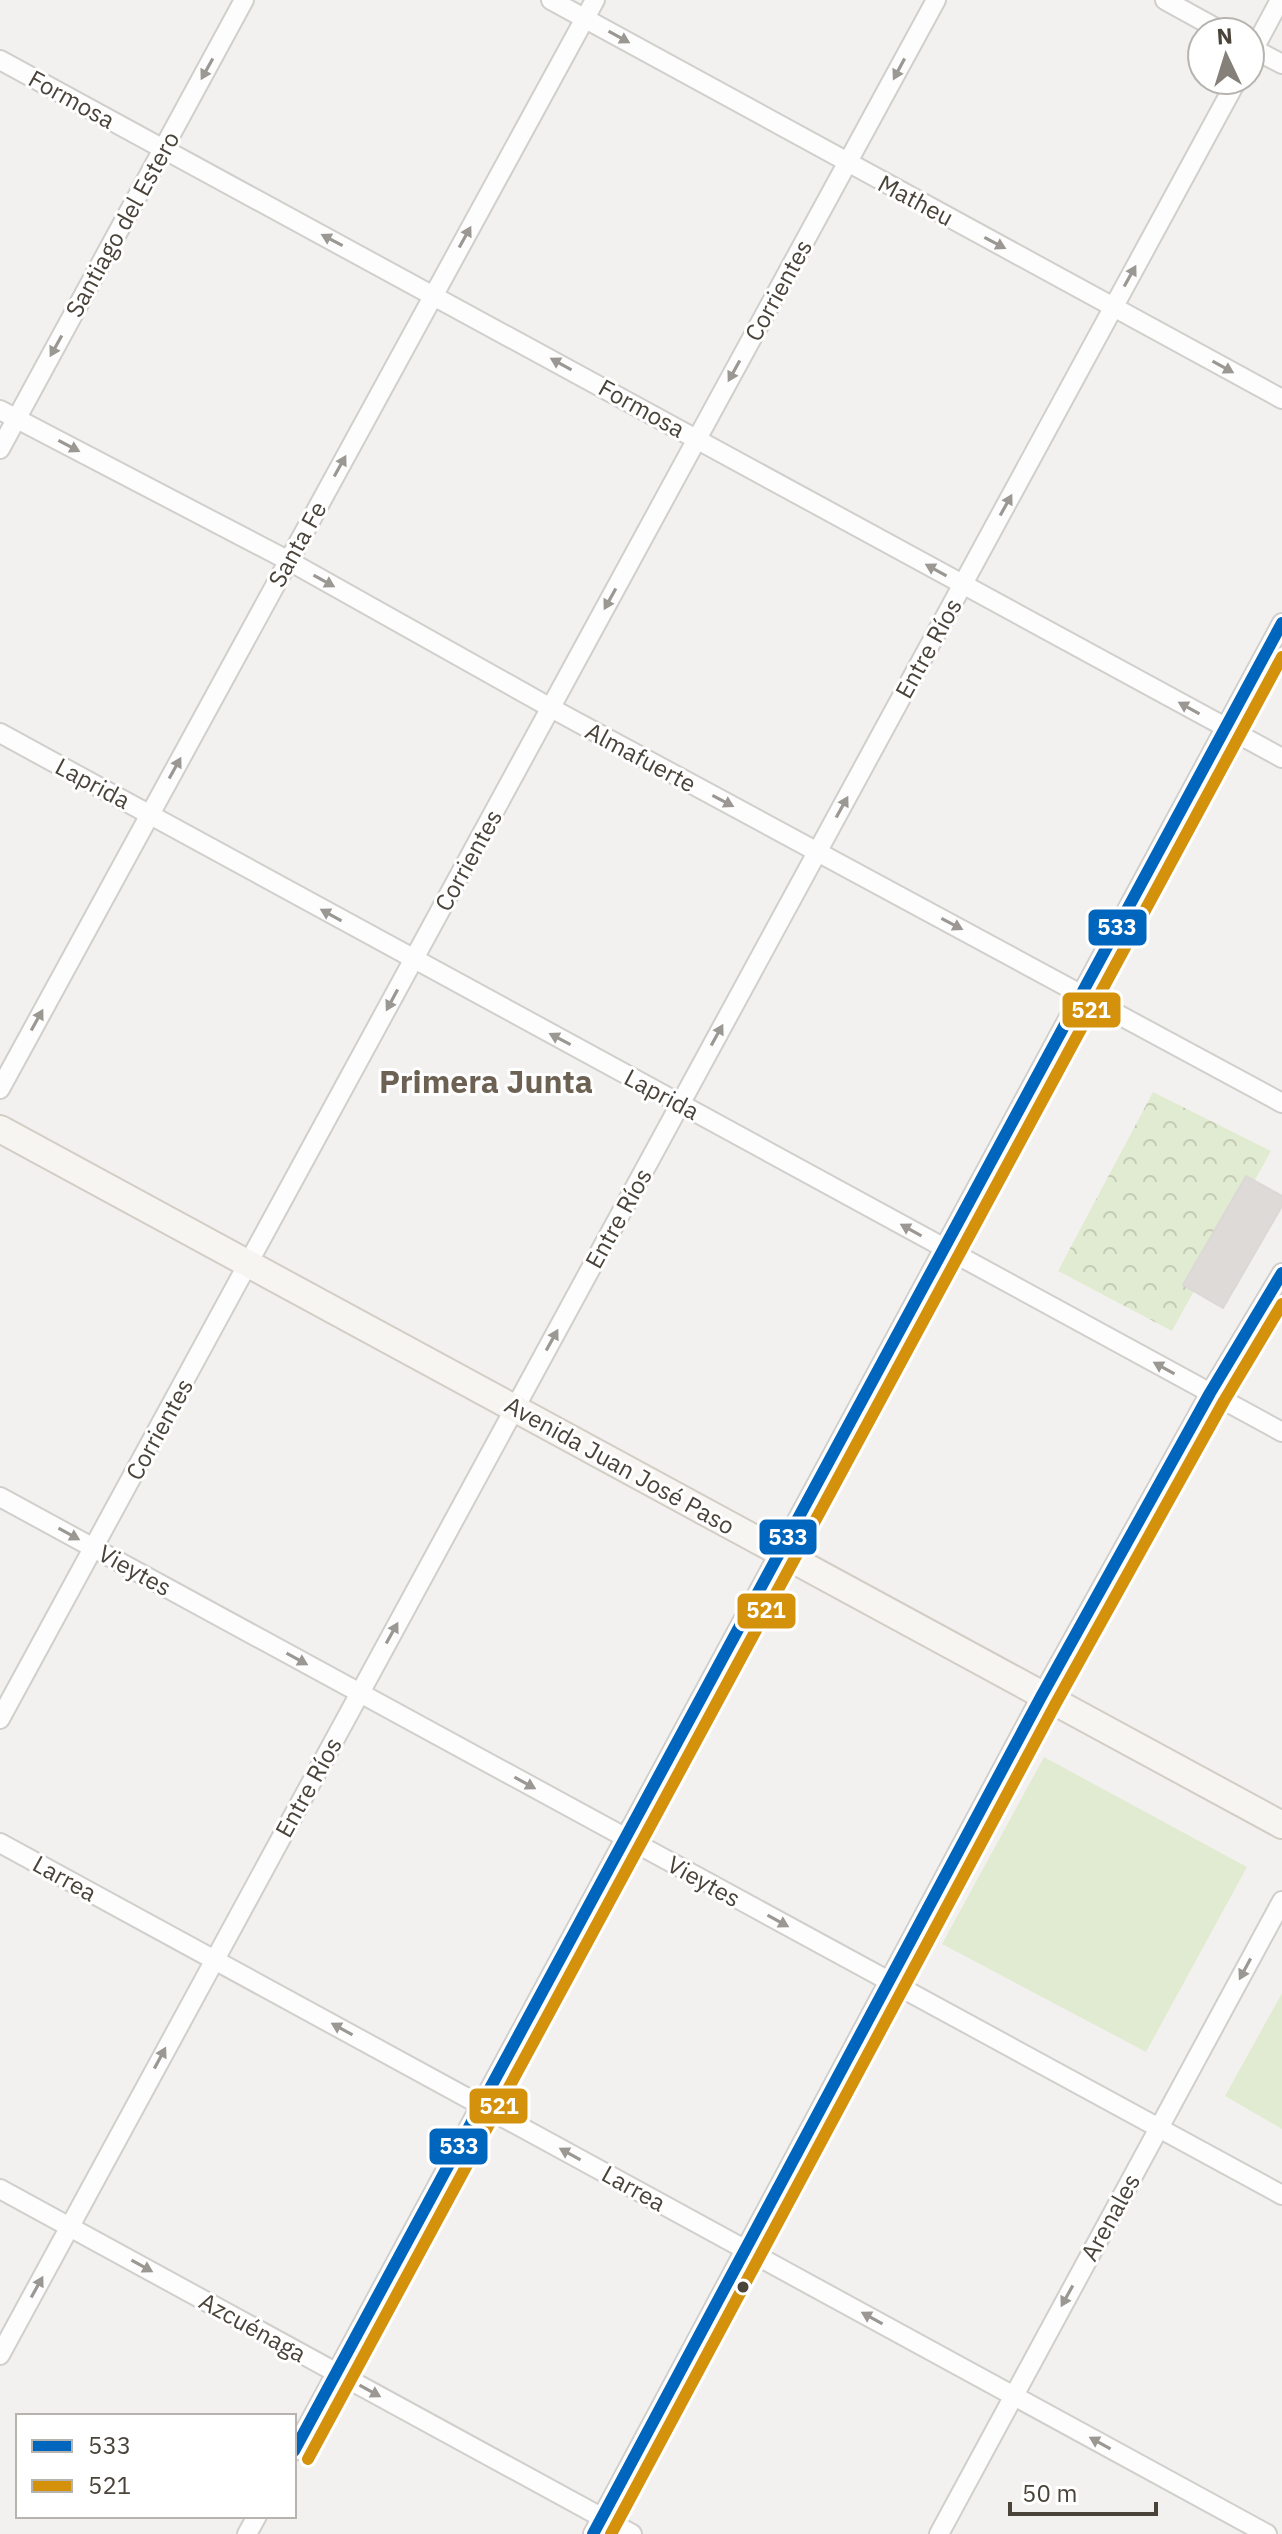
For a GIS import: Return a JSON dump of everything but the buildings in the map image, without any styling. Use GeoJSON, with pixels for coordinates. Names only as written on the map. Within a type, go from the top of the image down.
{"type":"FeatureCollection","features":[{"type":"Feature","properties":{"kind":"main road","name":"Avenida Juan José Paso"},"geometry":{"type":"LineString","coordinates":[[0,1129],[1282,1825]]}},
{"type":"Feature","properties":{"kind":"street","name":"Santiago del Estero"},"geometry":{"type":"LineString","coordinates":[[0,449],[8,414],[163,149],[244,0]]}},
{"type":"Feature","properties":{"kind":"street","name":"Matheu"},"geometry":{"type":"LineString","coordinates":[[551,0],[1282,399]]}},
{"type":"Feature","properties":{"kind":"street","name":"Santa Fe"},"geometry":{"type":"LineString","coordinates":[[0,1089],[595,0]]}},
{"type":"Feature","properties":{"kind":"street","name":"Corrientes"},"geometry":{"type":"LineString","coordinates":[[0,1719],[936,0]]}},
{"type":"Feature","properties":{"kind":"street"},"geometry":{"type":"LineString","coordinates":[[1165,0],[1194,16]]}},
{"type":"Feature","properties":{"kind":"street"},"geometry":{"type":"LineString","coordinates":[[1266,24],[1280,0]]}},
{"type":"Feature","properties":{"kind":"street","name":"Formosa"},"geometry":{"type":"LineString","coordinates":[[0,60],[1282,758]]}},
{"type":"Feature","properties":{"kind":"street","name":"Entre Ríos"},"geometry":{"type":"LineString","coordinates":[[0,2355],[1228,96]]}},
{"type":"Feature","properties":{"kind":"street","name":"Almafuerte"},"geometry":{"type":"LineString","coordinates":[[8,414],[289,561],[551,708],[1282,1103]]}},
{"type":"Feature","properties":{"kind":"street"},"geometry":{"type":"LineString","coordinates":[[296,2447],[1282,623]]}},
{"type":"Feature","properties":{"kind":"street","name":"Laprida"},"geometry":{"type":"LineString","coordinates":[[0,733],[1282,1432]]}},
{"type":"Feature","properties":{"kind":"street"},"geometry":{"type":"LineString","coordinates":[[597,2526],[1042,1695],[1210,1393],[1282,1273]]}},
{"type":"Feature","properties":{"kind":"street","name":"Vieytes"},"geometry":{"type":"LineString","coordinates":[[0,1497],[1282,2195]]}},
{"type":"Feature","properties":{"kind":"street","name":"Larrea"},"geometry":{"type":"LineString","coordinates":[[0,1843],[1267,2534]]}},
{"type":"Feature","properties":{"kind":"street","name":"Arenales"},"geometry":{"type":"LineString","coordinates":[[939,2534],[1282,1901]]}},
{"type":"Feature","properties":{"kind":"street","name":"Azcuénaga"},"geometry":{"type":"LineString","coordinates":[[0,2189],[337,2373],[597,2526],[632,2534]]}},
{"type":"Feature","properties":{"kind":"green space"},"geometry":{"type":"Polygon","coordinates":[[[1153,1092],[1271,1151],[1172,1331],[1058,1271],[1153,1092]]]}},
{"type":"Feature","properties":{"kind":"green space"},"geometry":{"type":"Polygon","coordinates":[[[1044,1757],[1247,1867],[1146,2052],[942,1944],[1044,1757]]]}},
{"type":"Feature","properties":{"kind":"green space"},"geometry":{"type":"Polygon","coordinates":[[[1282,1993],[1282,2129],[1225,2096],[1282,1993]]]}},
{"type":"Feature","properties":{"kind":"transit line","name":"533"},"geometry":{"type":"LineString","coordinates":[[296,2447],[1282,623]]}},
{"type":"Feature","properties":{"kind":"transit line","name":"521"},"geometry":{"type":"LineString","coordinates":[[308,2459],[1282,657]]}},
{"type":"Feature","properties":{"kind":"transit line","name":"533"},"geometry":{"type":"LineString","coordinates":[[593,2534],[1042,1695],[1210,1393],[1282,1273]]}},
{"type":"Feature","properties":{"kind":"transit line","name":"521"},"geometry":{"type":"LineString","coordinates":[[611,2534],[1056,1703],[1224,1401],[1282,1304]]}},
{"type":"Feature","properties":{"kind":"district","name":"Primera Junta"},"geometry":{"type":"Point","coordinates":[486,1081]}}]}
